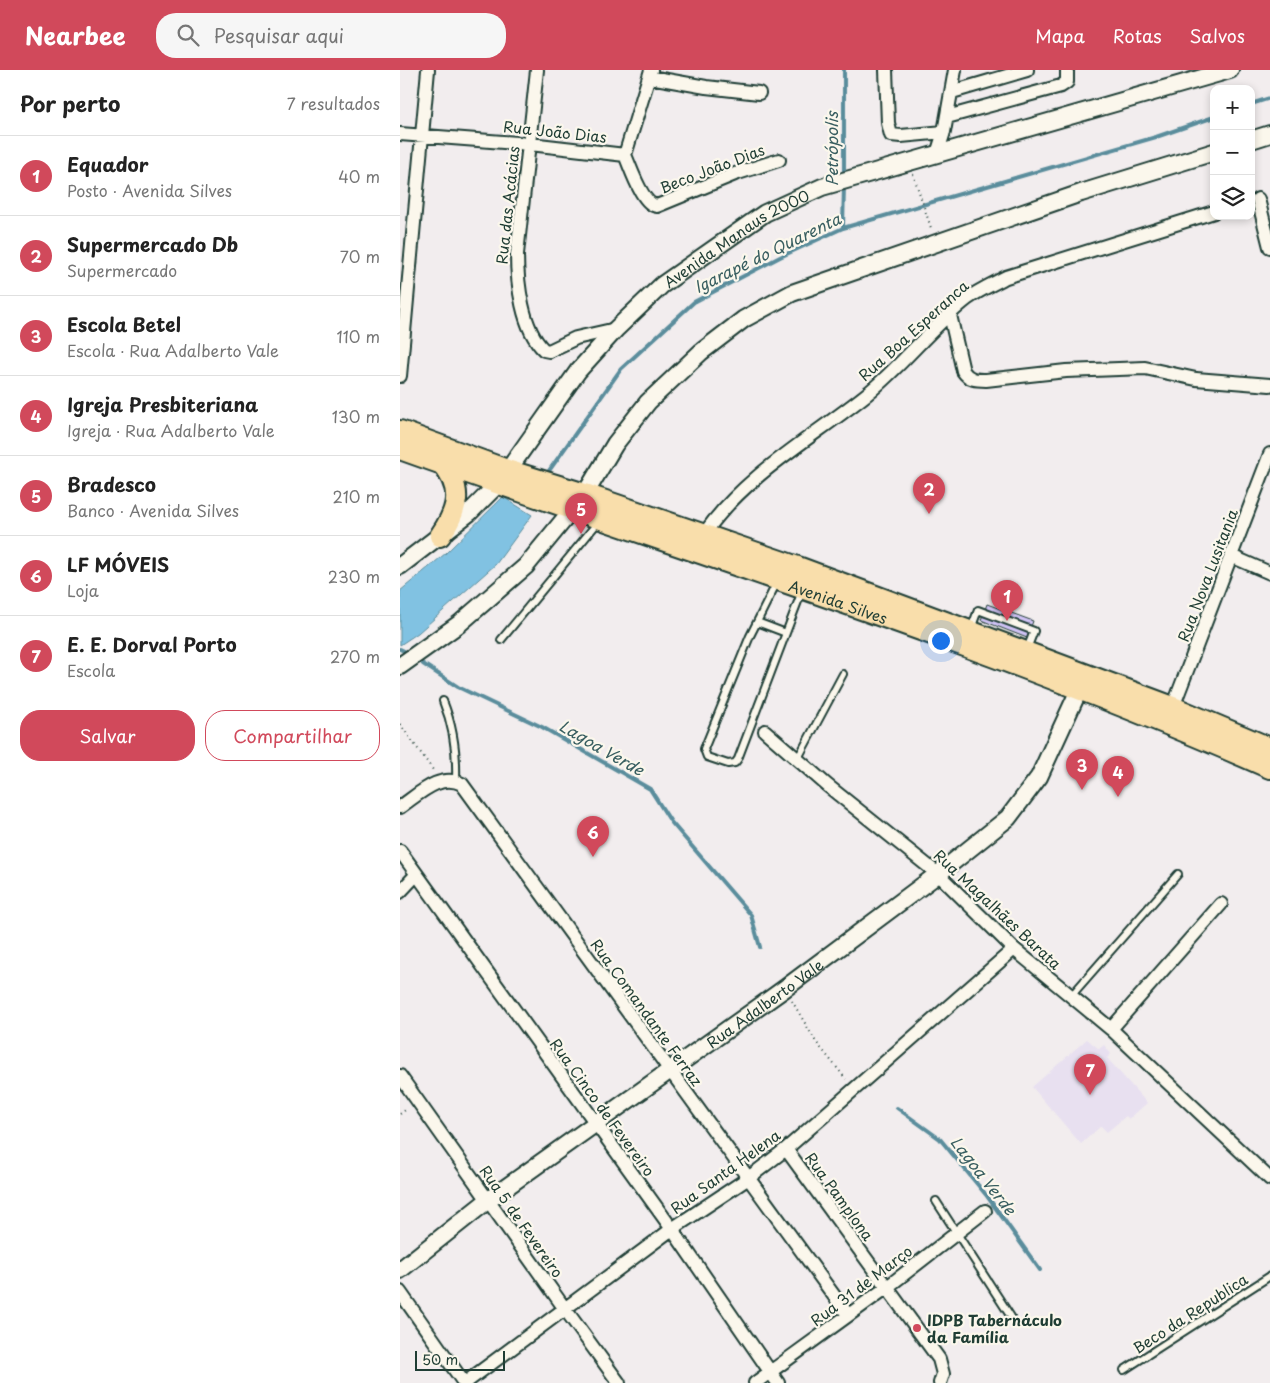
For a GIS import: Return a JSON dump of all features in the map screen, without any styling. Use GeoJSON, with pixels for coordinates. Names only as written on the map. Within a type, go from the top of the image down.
{"type":"FeatureCollection","features":[{"type":"Feature","properties":{"kind":"main road","name":"Avenida Silves"},"geometry":{"type":"LineString","coordinates":[[400,431],[507,478],[579,501],[704,534],[1173,707],[1270,748]]}},
{"type":"Feature","properties":{"kind":"main road","name":"Avenida Silves"},"geometry":{"type":"LineString","coordinates":[[400,449],[442,464],[507,478]]}},
{"type":"Feature","properties":{"kind":"main road"},"geometry":{"type":"LineString","coordinates":[[440,536],[449,522],[456,500],[456,487],[451,474],[442,464]]}},
{"type":"Feature","properties":{"kind":"main road","name":"Avenida Silves"},"geometry":{"type":"LineString","coordinates":[[579,501],[601,518],[947,639],[1171,725],[1270,768]]}},
{"type":"Feature","properties":{"kind":"street"},"geometry":{"type":"LineString","coordinates":[[400,376],[428,70]]}},
{"type":"Feature","properties":{"kind":"street","name":"Rua das Acácias"},"geometry":{"type":"LineString","coordinates":[[537,70],[517,254],[517,281],[532,332],[542,348],[549,351],[576,338],[616,328]]}},
{"type":"Feature","properties":{"kind":"street"},"geometry":{"type":"LineString","coordinates":[[886,70],[888,124],[891,135],[900,136],[944,132]]}},
{"type":"Feature","properties":{"kind":"street"},"geometry":{"type":"LineString","coordinates":[[937,154],[944,132],[952,92],[954,70]]}},
{"type":"Feature","properties":{"kind":"street"},"geometry":{"type":"LineString","coordinates":[[952,92],[1027,70]]}},
{"type":"Feature","properties":{"kind":"street"},"geometry":{"type":"LineString","coordinates":[[947,117],[1061,86],[1067,82],[1067,70]]}},
{"type":"Feature","properties":{"kind":"street","name":"Avenida Manaus 2000"},"geometry":{"type":"LineString","coordinates":[[400,566],[469,513],[507,478],[578,371],[616,328],[662,285],[765,213],[822,187],[1230,70]]}},
{"type":"Feature","properties":{"kind":"street"},"geometry":{"type":"LineString","coordinates":[[650,74],[706,87],[759,93]]}},
{"type":"Feature","properties":{"kind":"street","name":"Rua João Dias"},"geometry":{"type":"LineString","coordinates":[[400,134],[530,144],[625,155],[650,74]]}},
{"type":"Feature","properties":{"kind":"street"},"geometry":{"type":"LineString","coordinates":[[944,132],[959,148]]}},
{"type":"Feature","properties":{"kind":"street"},"geometry":{"type":"LineString","coordinates":[[1255,139],[1270,134]]}},
{"type":"Feature","properties":{"kind":"street"},"geometry":{"type":"LineString","coordinates":[[400,666],[459,624],[526,566],[579,501],[615,444],[648,402],[716,341],[744,319],[792,292],[1072,196],[1210,153]]}},
{"type":"Feature","properties":{"kind":"street","name":"Beco João Dias"},"geometry":{"type":"LineString","coordinates":[[625,155],[637,184],[648,203],[657,206],[735,174],[779,160]]}},
{"type":"Feature","properties":{"kind":"street"},"geometry":{"type":"LineString","coordinates":[[1260,198],[1270,245]]}},
{"type":"Feature","properties":{"kind":"street","name":"Rua Boa Esperanca"},"geometry":{"type":"LineString","coordinates":[[704,534],[734,497],[767,467],[869,392],[950,314],[982,289],[1006,277],[1210,213]]}},
{"type":"Feature","properties":{"kind":"street"},"geometry":{"type":"LineString","coordinates":[[950,314],[963,371],[967,377],[974,380],[1066,370],[1145,368],[1196,379],[1270,384]]}},
{"type":"Feature","properties":{"kind":"street","name":"Rua Nova Lusitania"},"geometry":{"type":"LineString","coordinates":[[1173,707],[1270,454]]}},
{"type":"Feature","properties":{"kind":"street"},"geometry":{"type":"LineString","coordinates":[[1231,556],[1270,573]]}},
{"type":"Feature","properties":{"kind":"street","name":"Rua Adalberto Vale"},"geometry":{"type":"LineString","coordinates":[[400,1270],[487,1201],[784,989],[938,874],[1008,818],[1024,799],[1039,776],[1079,690]]}},
{"type":"Feature","properties":{"kind":"street","name":"Rua Magalhães Barata"},"geometry":{"type":"LineString","coordinates":[[765,730],[797,760],[938,874],[1014,949],[1110,1029],[1270,1179]]}},
{"type":"Feature","properties":{"kind":"street"},"geometry":{"type":"LineString","coordinates":[[400,807],[440,780],[456,780]]}},
{"type":"Feature","properties":{"kind":"street","name":"Rua Comandante Ferraz"},"geometry":{"type":"LineString","coordinates":[[456,780],[462,784],[747,1179],[848,1315]]}},
{"type":"Feature","properties":{"kind":"street","name":"Rua Cinco de Fevereiro"},"geometry":{"type":"LineString","coordinates":[[400,851],[416,876],[672,1228],[778,1383]]}},
{"type":"Feature","properties":{"kind":"street"},"geometry":{"type":"LineString","coordinates":[[400,892],[416,876]]}},
{"type":"Feature","properties":{"kind":"street"},"geometry":{"type":"LineString","coordinates":[[1110,1029],[1221,904]]}},
{"type":"Feature","properties":{"kind":"street","name":"Rua Santa Helena"},"geometry":{"type":"LineString","coordinates":[[464,1383],[565,1310],[672,1228],[747,1179],[786,1148],[1014,949]]}},
{"type":"Feature","properties":{"kind":"street","name":"Rua 5 de Fevereiro"},"geometry":{"type":"LineString","coordinates":[[400,1076],[487,1201],[619,1383]]}},
{"type":"Feature","properties":{"kind":"street","name":"Rua Pamplona"},"geometry":{"type":"LineString","coordinates":[[786,1148],[939,1359],[943,1374],[940,1383]]}},
{"type":"Feature","properties":{"kind":"street","name":"Rua 31 de Março"},"geometry":{"type":"LineString","coordinates":[[755,1383],[886,1288],[985,1211]]}},
{"type":"Feature","properties":{"kind":"street"},"geometry":{"type":"LineString","coordinates":[[400,1292],[464,1383]]}},
{"type":"Feature","properties":{"kind":"lane"},"geometry":{"type":"LineString","coordinates":[[501,640],[601,518]]}},
{"type":"Feature","properties":{"kind":"lane"},"geometry":{"type":"LineString","coordinates":[[778,580],[704,749],[707,756],[728,764],[735,762],[738,758],[803,589]]}},
{"type":"Feature","properties":{"kind":"lane"},"geometry":{"type":"LineString","coordinates":[[758,622],[786,633]]}},
{"type":"Feature","properties":{"kind":"lane"},"geometry":{"type":"LineString","coordinates":[[797,760],[843,674]]}},
{"type":"Feature","properties":{"kind":"lane"},"geometry":{"type":"LineString","coordinates":[[443,701],[454,731],[457,750],[456,780]]}},
{"type":"Feature","properties":{"kind":"lane"},"geometry":{"type":"LineString","coordinates":[[1070,996],[1178,874]]}},
{"type":"Feature","properties":{"kind":"lane"},"geometry":{"type":"LineString","coordinates":[[936,1201],[1012,1317]]}},
{"type":"Feature","properties":{"kind":"lane","name":"Beco da Republica"},"geometry":{"type":"LineString","coordinates":[[1124,1370],[1270,1276]]}},
{"type":"Feature","properties":{"kind":"path"},"geometry":{"type":"LineString","coordinates":[[912,169],[931,228]]}},
{"type":"Feature","properties":{"kind":"path"},"geometry":{"type":"LineString","coordinates":[[400,724],[440,780]]}},
{"type":"Feature","properties":{"kind":"path"},"geometry":{"type":"LineString","coordinates":[[784,989],[816,1042],[854,1089]]}},
{"type":"Feature","properties":{"kind":"shaded area"},"geometry":{"type":"Polygon","coordinates":[[[1087,1039],[1099,1049],[1104,1045],[1111,1054],[1107,1058],[1147,1103],[1129,1119],[1126,1116],[1107,1132],[1101,1126],[1081,1144],[1032,1087],[1087,1039]]]}},
{"type":"Feature","properties":{"kind":"water"},"geometry":{"type":"Polygon","coordinates":[[[503,497],[532,515],[496,564],[418,633],[400,645],[400,591],[446,553],[503,497]]]}},
{"type":"Feature","properties":{"kind":"building"},"geometry":{"type":"Polygon","coordinates":[[[987,604],[1033,621],[1027,638],[981,620],[987,604]]]}},
{"type":"Feature","properties":{"kind":"waterway","name":"Petrópolis"},"geometry":{"type":"LineString","coordinates":[[844,70],[844,175]]}},
{"type":"Feature","properties":{"kind":"waterway","name":"Igarapé do Quarenta"},"geometry":{"type":"LineString","coordinates":[[1255,103],[1270,98]]}},
{"type":"Feature","properties":{"kind":"waterway","name":"Igarapé do Quarenta"},"geometry":{"type":"LineString","coordinates":[[546,475],[621,369],[694,302],[780,257],[843,228],[1156,137],[1210,118]]}},
{"type":"Feature","properties":{"kind":"waterway","name":"Petrópolis"},"geometry":{"type":"LineString","coordinates":[[843,228],[844,185]]}},
{"type":"Feature","properties":{"kind":"waterway","name":"Lagoa Verde"},"geometry":{"type":"LineString","coordinates":[[400,649],[404,651]]}},
{"type":"Feature","properties":{"kind":"waterway","name":"Lagoa Verde"},"geometry":{"type":"LineString","coordinates":[[423,664],[458,687],[542,727],[650,789],[671,822],[751,915],[760,947]]}},
{"type":"Feature","properties":{"kind":"waterway","name":"Lagoa Verde"},"geometry":{"type":"LineString","coordinates":[[897,1108],[940,1139],[987,1196],[1040,1270]]}},
{"type":"Feature","properties":{"kind":"place","name":"Supermercado Db"},"geometry":{"type":"Point","coordinates":[929,514]}},
{"type":"Feature","properties":{"kind":"place","name":"Bradesco"},"geometry":{"type":"Point","coordinates":[581,534]}},
{"type":"Feature","properties":{"kind":"place","name":"Equador"},"geometry":{"type":"Point","coordinates":[1007,621]}},
{"type":"Feature","properties":{"kind":"place","name":"Escola Betel"},"geometry":{"type":"Point","coordinates":[1082,790]}},
{"type":"Feature","properties":{"kind":"place","name":"Igreja Presbiteriana"},"geometry":{"type":"Point","coordinates":[1118,797]}},
{"type":"Feature","properties":{"kind":"place","name":"LF MÓVEIS"},"geometry":{"type":"Point","coordinates":[593,857]}},
{"type":"Feature","properties":{"kind":"place","name":"E. E. Dorval Porto"},"geometry":{"type":"Point","coordinates":[1090,1095]}},
{"type":"Feature","properties":{"kind":"place","name":"IDPB Tabernáculo da Família"},"geometry":{"type":"Point","coordinates":[917,1328]}}]}
